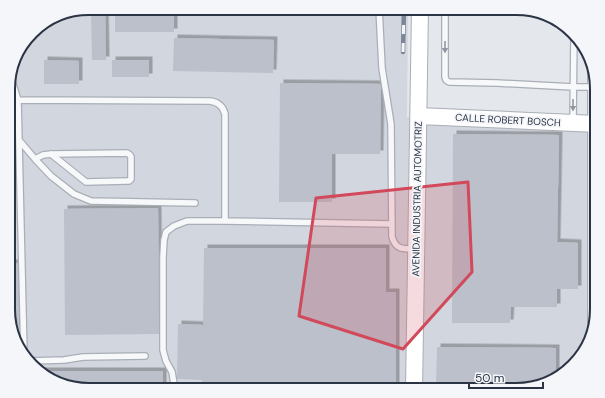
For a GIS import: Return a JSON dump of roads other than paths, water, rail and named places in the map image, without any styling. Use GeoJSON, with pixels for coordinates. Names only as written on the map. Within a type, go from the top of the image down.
{"type":"FeatureCollection","features":[{"type":"Feature","properties":{"kind":"main road","name":"AVENIDA INDUSTRIA AUTOMOTRIZ"},"geometry":{"type":"LineString","coordinates":[[414,383],[420,15]]}},
{"type":"Feature","properties":{"kind":"main road","name":"CALLE ROBERT BOSCH"},"geometry":{"type":"LineString","coordinates":[[419,116],[590,124]]}},
{"type":"Feature","properties":{"kind":"lane"},"geometry":{"type":"LineString","coordinates":[[379,15],[382,68],[391,124],[392,237],[399,248],[416,249]]}},
{"type":"Feature","properties":{"kind":"lane"},"geometry":{"type":"LineString","coordinates":[[445,15],[445,77],[449,82],[590,87]]}},
{"type":"Feature","properties":{"kind":"lane"},"geometry":{"type":"LineString","coordinates":[[573,124],[574,43]]}},
{"type":"Feature","properties":{"kind":"lane"},"geometry":{"type":"LineString","coordinates":[[15,91],[18,100],[24,343]]}},
{"type":"Feature","properties":{"kind":"lane"},"geometry":{"type":"LineString","coordinates":[[18,100],[216,102],[224,109],[225,114],[226,221]]}},
{"type":"Feature","properties":{"kind":"lane"},"geometry":{"type":"LineString","coordinates":[[19,140],[51,176],[74,194],[91,201],[194,203]]}},
{"type":"Feature","properties":{"kind":"lane"},"geometry":{"type":"LineString","coordinates":[[35,159],[43,155],[51,154],[129,153],[131,157],[131,179],[127,181],[86,182],[51,154]]}},
{"type":"Feature","properties":{"kind":"lane"},"geometry":{"type":"LineString","coordinates":[[174,383],[172,372],[166,361],[163,350],[163,257],[166,232],[174,226],[187,221],[391,224]]}},
{"type":"Feature","properties":{"kind":"lane"},"geometry":{"type":"LineString","coordinates":[[37,361],[64,360],[83,357],[145,356]]}},
{"type":"Feature","properties":{"kind":"railway"},"geometry":{"type":"LineString","coordinates":[[403,52],[404,15]]}}]}
